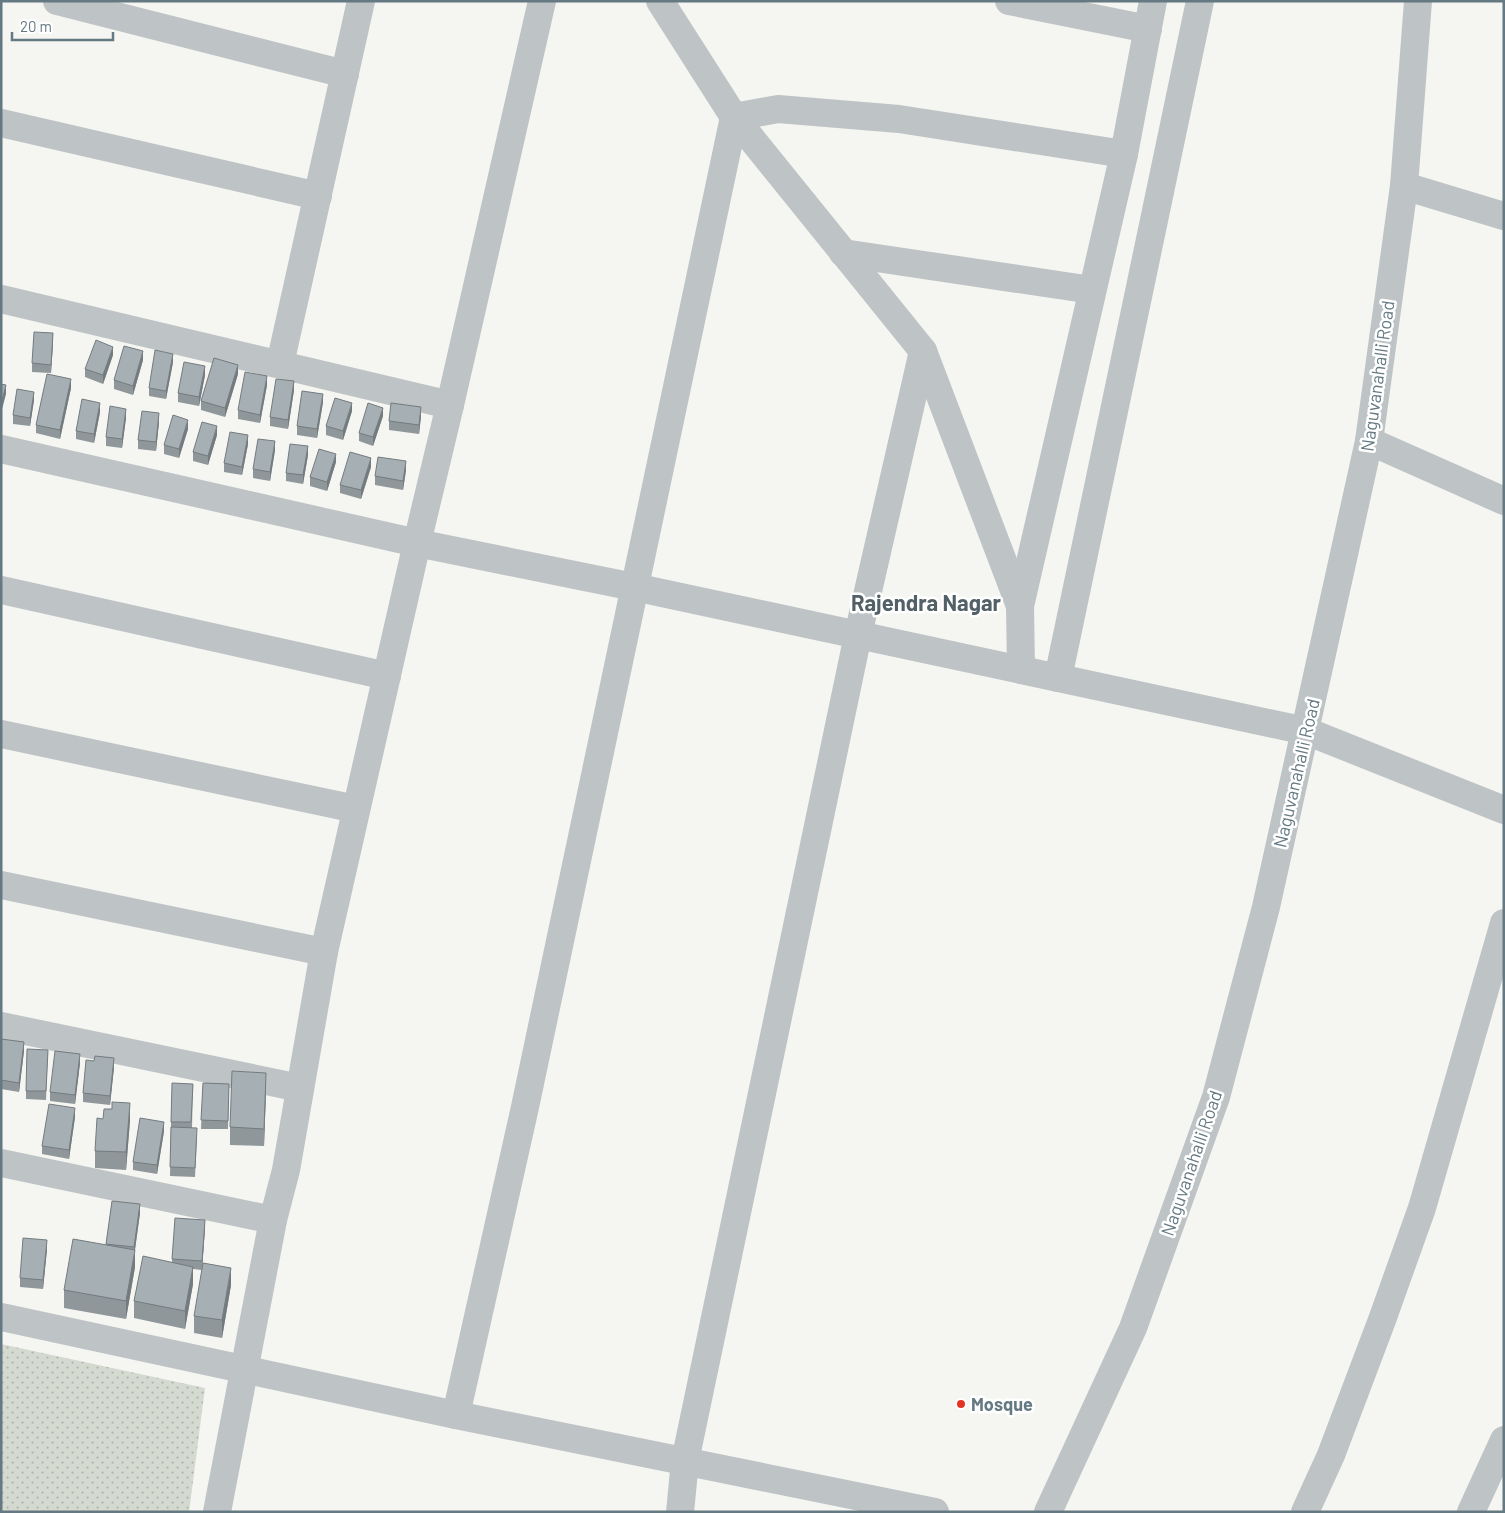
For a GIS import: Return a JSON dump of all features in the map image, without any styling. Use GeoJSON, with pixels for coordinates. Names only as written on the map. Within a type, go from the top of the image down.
{"type":"FeatureCollection","features":[{"type":"Feature","properties":{"kind":"street"},"geometry":{"type":"LineString","coordinates":[[57,1],[345,74]]}},
{"type":"Feature","properties":{"kind":"street"},"geometry":{"type":"LineString","coordinates":[[280,364],[361,1]]}},
{"type":"Feature","properties":{"kind":"street"},"geometry":{"type":"LineString","coordinates":[[218,1512],[243,1370],[273,1220],[286,1170],[324,952],[542,1]]}},
{"type":"Feature","properties":{"kind":"street"},"geometry":{"type":"LineString","coordinates":[[660,1],[734,117],[923,351],[1020,606]]}},
{"type":"Feature","properties":{"kind":"street"},"geometry":{"type":"LineString","coordinates":[[1008,1],[1148,29]]}},
{"type":"Feature","properties":{"kind":"street"},"geometry":{"type":"LineString","coordinates":[[1021,670],[1020,606],[1124,154],[1153,1]]}},
{"type":"Feature","properties":{"kind":"street"},"geometry":{"type":"LineString","coordinates":[[1058,678],[1200,1]]}},
{"type":"Feature","properties":{"kind":"street","name":"Naguvanahalli Road"},"geometry":{"type":"LineString","coordinates":[[1048,1512],[1133,1328],[1216,1097],[1266,907],[1369,441],[1404,186],[1418,1]]}},
{"type":"Feature","properties":{"kind":"street"},"geometry":{"type":"LineString","coordinates":[[734,117],[778,109],[899,119],[1124,154]]}},
{"type":"Feature","properties":{"kind":"street"},"geometry":{"type":"LineString","coordinates":[[456,1415],[524,1107],[734,117]]}},
{"type":"Feature","properties":{"kind":"street"},"geometry":{"type":"LineString","coordinates":[[1,124],[318,196]]}},
{"type":"Feature","properties":{"kind":"street"},"geometry":{"type":"LineString","coordinates":[[1404,186],[1504,216]]}},
{"type":"Feature","properties":{"kind":"street"},"geometry":{"type":"LineString","coordinates":[[843,252],[1092,290]]}},
{"type":"Feature","properties":{"kind":"street"},"geometry":{"type":"LineString","coordinates":[[1,299],[450,405]]}},
{"type":"Feature","properties":{"kind":"street"},"geometry":{"type":"LineString","coordinates":[[680,1512],[685,1461],[858,635],[923,351]]}},
{"type":"Feature","properties":{"kind":"street"},"geometry":{"type":"LineString","coordinates":[[1369,441],[1504,501]]}},
{"type":"Feature","properties":{"kind":"street"},"geometry":{"type":"LineString","coordinates":[[1,449],[417,542],[1306,731],[1504,810]]}},
{"type":"Feature","properties":{"kind":"street"},"geometry":{"type":"LineString","coordinates":[[1,590],[387,676]]}},
{"type":"Feature","properties":{"kind":"street"},"geometry":{"type":"LineString","coordinates":[[1,734],[356,809]]}},
{"type":"Feature","properties":{"kind":"street"},"geometry":{"type":"LineString","coordinates":[[1,885],[324,952]]}},
{"type":"Feature","properties":{"kind":"street"},"geometry":{"type":"LineString","coordinates":[[1305,1512],[1331,1456],[1422,1208],[1504,923]]}},
{"type":"Feature","properties":{"kind":"street"},"geometry":{"type":"LineString","coordinates":[[1,1026],[300,1088]]}},
{"type":"Feature","properties":{"kind":"street"},"geometry":{"type":"LineString","coordinates":[[1,1164],[273,1220]]}},
{"type":"Feature","properties":{"kind":"street"},"geometry":{"type":"LineString","coordinates":[[1,1317],[456,1415],[935,1512]]}},
{"type":"Feature","properties":{"kind":"street"},"geometry":{"type":"LineString","coordinates":[[1471,1512],[1504,1440]]}},
{"type":"Feature","properties":{"kind":"shaded area"},"geometry":{"type":"Polygon","coordinates":[[[1,1344],[205,1388],[189,1512],[1,1511],[1,1344]]]}},
{"type":"Feature","properties":{"kind":"building"},"geometry":{"type":"Polygon","coordinates":[[[34,332],[53,333],[51,365],[32,363],[34,332]]]}},
{"type":"Feature","properties":{"kind":"building"},"geometry":{"type":"Polygon","coordinates":[[[96,340],[113,347],[103,375],[85,369],[96,340]]]}},
{"type":"Feature","properties":{"kind":"building"},"geometry":{"type":"Polygon","coordinates":[[[124,346],[143,351],[133,386],[114,380],[124,346]]]}},
{"type":"Feature","properties":{"kind":"building"},"geometry":{"type":"Polygon","coordinates":[[[155,350],[173,354],[166,391],[149,388],[155,350]]]}},
{"type":"Feature","properties":{"kind":"building"},"geometry":{"type":"Polygon","coordinates":[[[214,358],[238,365],[225,408],[201,401],[214,358]]]}},
{"type":"Feature","properties":{"kind":"building"},"geometry":{"type":"Polygon","coordinates":[[[184,362],[205,366],[199,397],[178,393],[184,362]]]}},
{"type":"Feature","properties":{"kind":"building"},"geometry":{"type":"Polygon","coordinates":[[[245,372],[267,376],[260,415],[238,410],[245,372]]]}},
{"type":"Feature","properties":{"kind":"building"},"geometry":{"type":"Polygon","coordinates":[[[47,374],[71,379],[60,430],[36,425],[47,374]]]}},
{"type":"Feature","properties":{"kind":"building"},"geometry":{"type":"Polygon","coordinates":[[[276,379],[294,381],[288,420],[270,417],[276,379]]]}},
{"type":"Feature","properties":{"kind":"building"},"geometry":{"type":"Polygon","coordinates":[[[1,384],[6,385],[1,404],[1,384]]]}},
{"type":"Feature","properties":{"kind":"building"},"geometry":{"type":"Polygon","coordinates":[[[17,389],[34,392],[30,418],[13,415],[17,389]]]}},
{"type":"Feature","properties":{"kind":"building"},"geometry":{"type":"Polygon","coordinates":[[[302,391],[323,394],[317,429],[297,426],[302,391]]]}},
{"type":"Feature","properties":{"kind":"building"},"geometry":{"type":"Polygon","coordinates":[[[335,398],[352,403],[343,431],[326,426],[335,398]]]}},
{"type":"Feature","properties":{"kind":"building"},"geometry":{"type":"Polygon","coordinates":[[[82,399],[100,403],[94,434],[76,431],[82,399]]]}},
{"type":"Feature","properties":{"kind":"building"},"geometry":{"type":"Polygon","coordinates":[[[368,403],[383,408],[373,437],[359,433],[368,403]]]}},
{"type":"Feature","properties":{"kind":"building"},"geometry":{"type":"Polygon","coordinates":[[[391,403],[421,407],[419,425],[389,421],[391,403]]]}},
{"type":"Feature","properties":{"kind":"building"},"geometry":{"type":"Polygon","coordinates":[[[110,406],[126,409],[122,439],[106,437],[110,406]]]}},
{"type":"Feature","properties":{"kind":"building"},"geometry":{"type":"Polygon","coordinates":[[[142,411],[159,413],[156,442],[138,440],[142,411]]]}},
{"type":"Feature","properties":{"kind":"building"},"geometry":{"type":"Polygon","coordinates":[[[173,415],[188,420],[179,449],[164,445],[173,415]]]}},
{"type":"Feature","properties":{"kind":"building"},"geometry":{"type":"Polygon","coordinates":[[[202,422],[217,426],[208,456],[193,452],[202,422]]]}},
{"type":"Feature","properties":{"kind":"building"},"geometry":{"type":"Polygon","coordinates":[[[230,432],[248,435],[242,467],[224,463],[230,432]]]}},
{"type":"Feature","properties":{"kind":"building"},"geometry":{"type":"Polygon","coordinates":[[[258,439],[275,441],[270,472],[253,469],[258,439]]]}},
{"type":"Feature","properties":{"kind":"building"},"geometry":{"type":"Polygon","coordinates":[[[290,444],[308,446],[303,475],[286,473],[290,444]]]}},
{"type":"Feature","properties":{"kind":"building"},"geometry":{"type":"Polygon","coordinates":[[[319,449],[336,454],[327,482],[310,477],[319,449]]]}},
{"type":"Feature","properties":{"kind":"building"},"geometry":{"type":"Polygon","coordinates":[[[350,452],[371,458],[361,490],[340,485],[350,452]]]}},
{"type":"Feature","properties":{"kind":"building"},"geometry":{"type":"Polygon","coordinates":[[[378,457],[406,461],[403,481],[375,476],[378,457]]]}},
{"type":"Feature","properties":{"kind":"building"},"geometry":{"type":"Polygon","coordinates":[[[1,1039],[24,1042],[19,1083],[1,1080],[1,1039]]]}},
{"type":"Feature","properties":{"kind":"building"},"geometry":{"type":"Polygon","coordinates":[[[27,1049],[48,1050],[46,1091],[26,1091],[27,1049]]]}},
{"type":"Feature","properties":{"kind":"building"},"geometry":{"type":"Polygon","coordinates":[[[55,1051],[80,1054],[75,1095],[50,1092],[55,1051]]]}},
{"type":"Feature","properties":{"kind":"building"},"geometry":{"type":"Polygon","coordinates":[[[95,1056],[114,1058],[110,1096],[83,1093],[86,1060],[94,1061],[95,1056]]]}},
{"type":"Feature","properties":{"kind":"building"},"geometry":{"type":"Polygon","coordinates":[[[232,1071],[266,1073],[264,1129],[230,1127],[232,1071]]]}},
{"type":"Feature","properties":{"kind":"building"},"geometry":{"type":"Polygon","coordinates":[[[172,1083],[193,1084],[191,1122],[171,1122],[172,1083]]]}},
{"type":"Feature","properties":{"kind":"building"},"geometry":{"type":"Polygon","coordinates":[[[203,1083],[229,1084],[228,1121],[201,1120],[203,1083]]]}},
{"type":"Feature","properties":{"kind":"building"},"geometry":{"type":"Polygon","coordinates":[[[112,1102],[130,1103],[126,1152],[95,1151],[97,1118],[103,1119],[104,1109],[112,1109],[112,1102]]]}},
{"type":"Feature","properties":{"kind":"building"},"geometry":{"type":"Polygon","coordinates":[[[49,1104],[75,1108],[69,1150],[42,1146],[49,1104]]]}},
{"type":"Feature","properties":{"kind":"building"},"geometry":{"type":"Polygon","coordinates":[[[140,1118],[164,1122],[157,1165],[133,1162],[140,1118]]]}},
{"type":"Feature","properties":{"kind":"building"},"geometry":{"type":"Polygon","coordinates":[[[171,1127],[197,1128],[195,1168],[170,1167],[171,1127]]]}},
{"type":"Feature","properties":{"kind":"building"},"geometry":{"type":"Polygon","coordinates":[[[112,1201],[140,1204],[134,1247],[106,1244],[112,1201]]]}},
{"type":"Feature","properties":{"kind":"building"},"geometry":{"type":"Polygon","coordinates":[[[175,1218],[205,1220],[202,1261],[172,1259],[175,1218]]]}},
{"type":"Feature","properties":{"kind":"building"},"geometry":{"type":"Polygon","coordinates":[[[23,1238],[47,1240],[43,1280],[20,1278],[23,1238]]]}},
{"type":"Feature","properties":{"kind":"building"},"geometry":{"type":"Polygon","coordinates":[[[73,1239],[135,1250],[126,1301],[64,1290],[73,1239]]]}},
{"type":"Feature","properties":{"kind":"building"},"geometry":{"type":"Polygon","coordinates":[[[143,1256],[193,1267],[185,1311],[134,1301],[143,1256]]]}},
{"type":"Feature","properties":{"kind":"building"},"geometry":{"type":"Polygon","coordinates":[[[203,1263],[231,1268],[222,1320],[194,1316],[203,1263]]]}},
{"type":"Feature","properties":{"kind":"place","name":"Mosque"},"geometry":{"type":"Point","coordinates":[961,1404]}},
{"type":"Feature","properties":{"kind":"district","name":"Rajendra Nagar"},"geometry":{"type":"Point","coordinates":[926,602]}}]}
